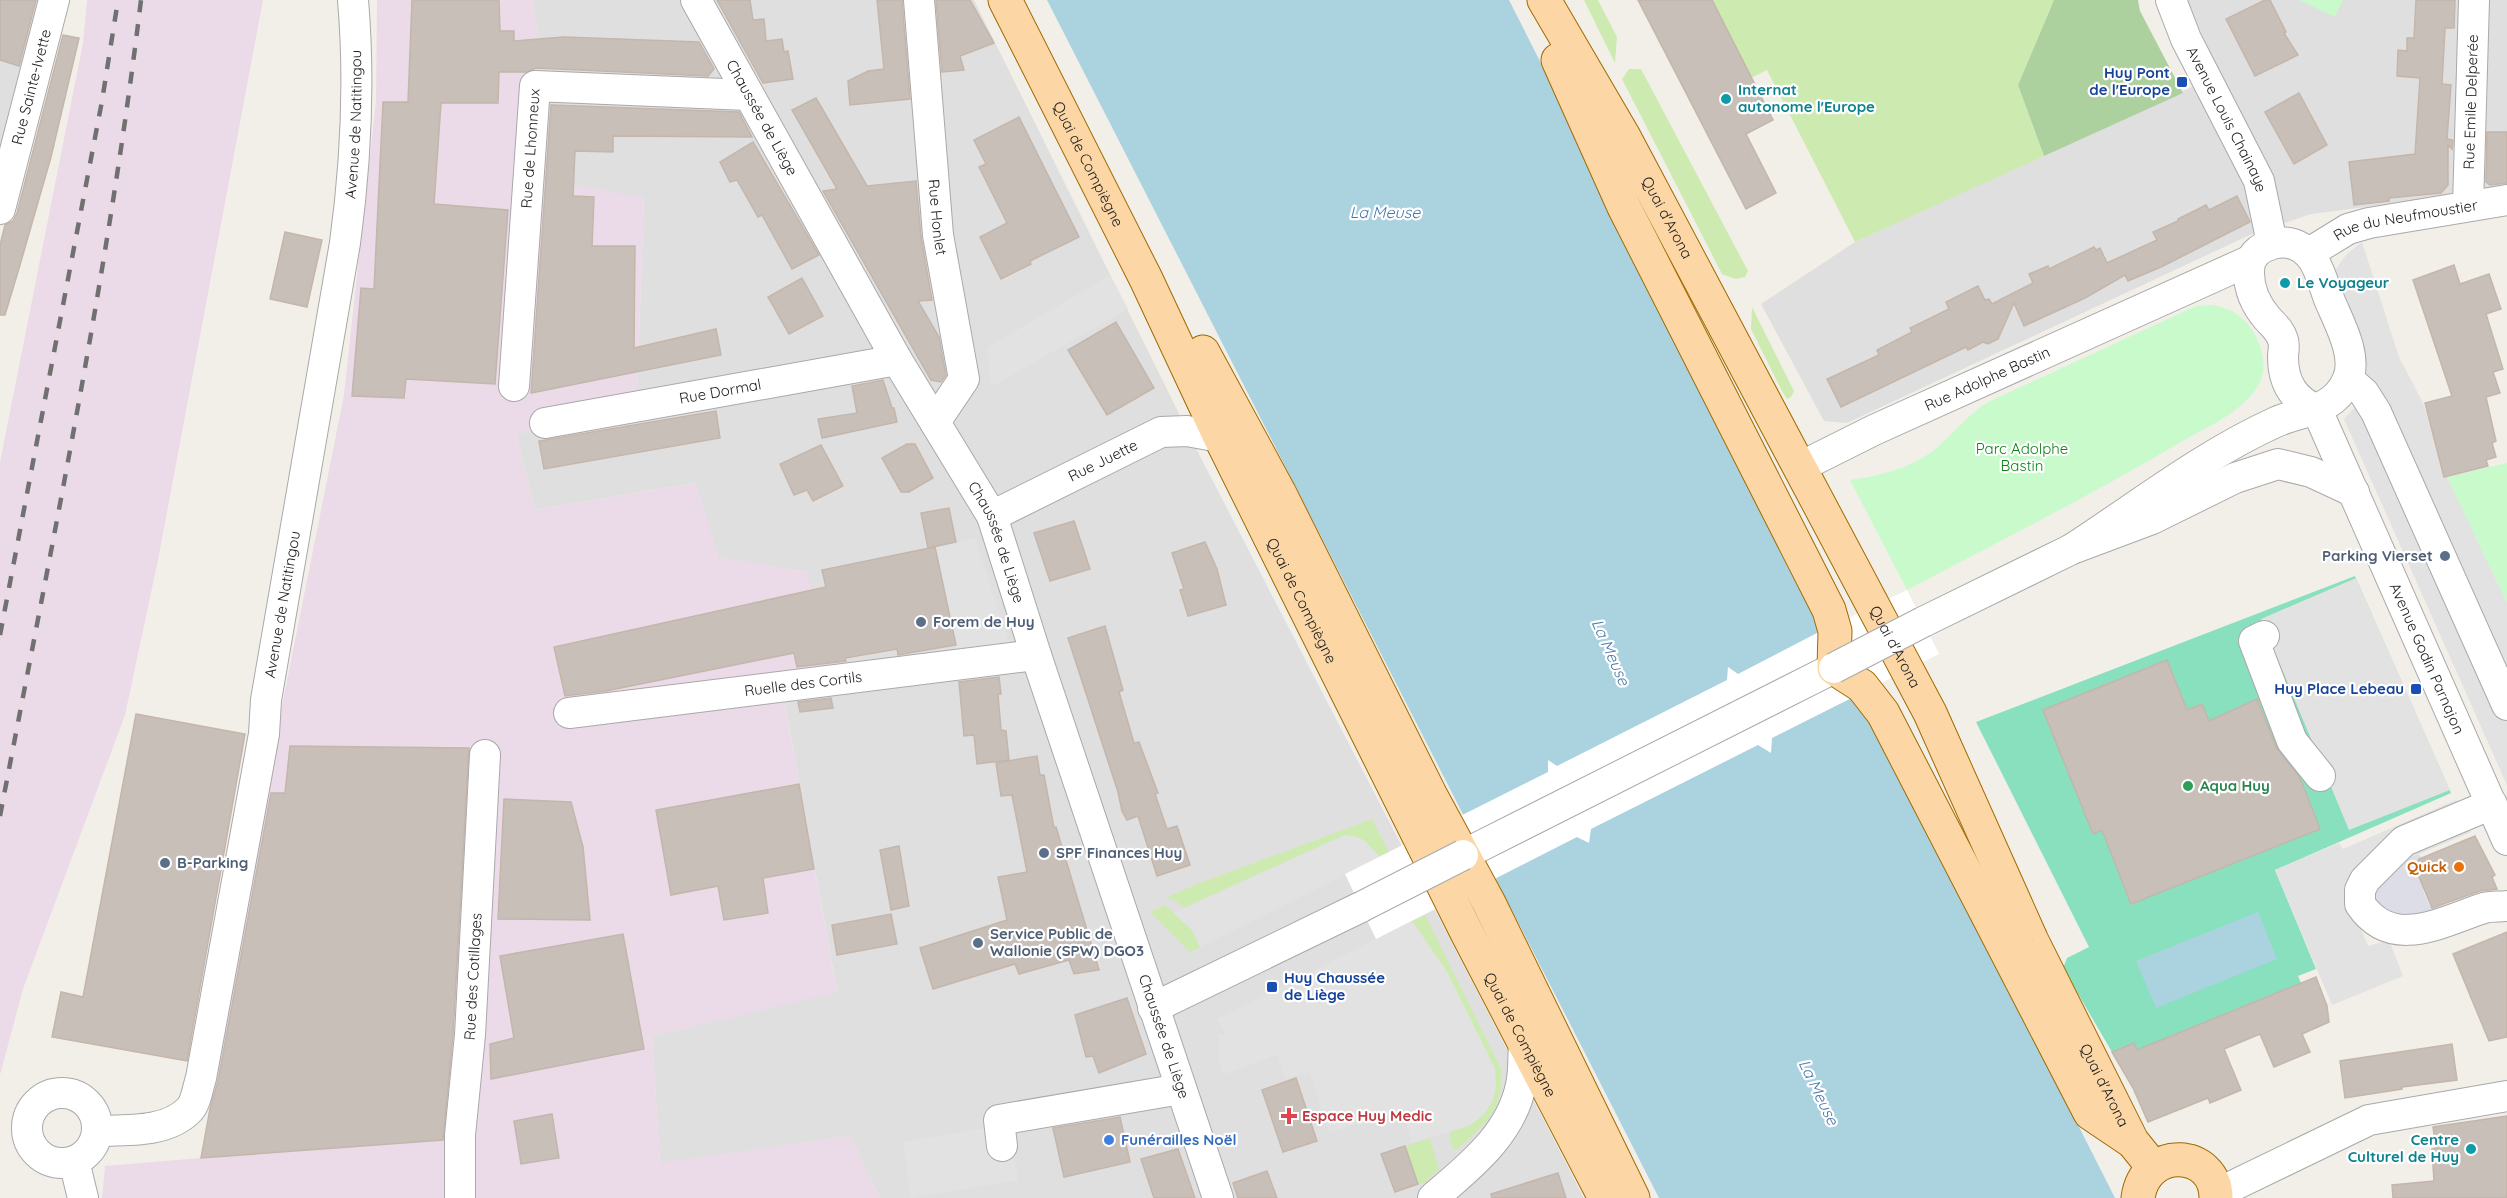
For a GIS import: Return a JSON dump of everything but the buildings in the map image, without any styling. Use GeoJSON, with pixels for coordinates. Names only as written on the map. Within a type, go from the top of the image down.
{"type":"FeatureCollection","features":[{"type":"Feature","properties":{"kind":"main road","name":"Quai de Compiègne"},"geometry":{"type":"LineString","coordinates":[[1005,0],[1154,296],[1220,437],[1467,933],[1605,1198]]}},
{"type":"Feature","properties":{"kind":"main road"},"geometry":{"type":"LineString","coordinates":[[1536,0],[1541,22],[1624,207],[1829,609],[1835,631],[1834,668],[1862,686],[1883,713],[2090,1113],[2132,1141]]}},
{"type":"Feature","properties":{"kind":"main road","name":"Quai d'Arona"},"geometry":{"type":"LineString","coordinates":[[1544,0],[1623,135],[1930,713],[2032,940],[2132,1141],[2153,1167]]}},
{"type":"Feature","properties":{"kind":"main road","name":"Quai d'Arona"},"geometry":{"type":"LineString","coordinates":[[1563,0],[1623,135]]}},
{"type":"Feature","properties":{"kind":"main road"},"geometry":{"type":"LineString","coordinates":[[1154,296],[1182,314],[1279,492],[1430,794],[1489,903],[1633,1198]]}},
{"type":"Feature","properties":{"kind":"main road"},"geometry":{"type":"LineString","coordinates":[[2138,1198],[2145,1176],[2153,1167],[2168,1160],[2185,1159],[2200,1166],[2211,1178],[2216,1196]]}},
{"type":"Feature","properties":{"kind":"street","name":"Rue Sainte-Ivette"},"geometry":{"type":"LineString","coordinates":[[0,209],[54,0]]}},
{"type":"Feature","properties":{"kind":"street","name":"Avenue de Natitingou"},"geometry":{"type":"LineString","coordinates":[[97,1131],[139,1130],[169,1123],[191,1108],[201,1078],[264,734],[266,700],[345,243],[354,174],[358,101],[353,0]]}},
{"type":"Feature","properties":{"kind":"street","name":"Chaussée de Liège"},"geometry":{"type":"LineString","coordinates":[[696,0],[897,360],[992,516],[1036,655],[1218,1198]]}},
{"type":"Feature","properties":{"kind":"street","name":"Rue Honlet"},"geometry":{"type":"LineString","coordinates":[[920,0],[938,235],[964,380],[935,422]]}},
{"type":"Feature","properties":{"kind":"street","name":"Avenue Louis Chainaye"},"geometry":{"type":"LineString","coordinates":[[2171,0],[2186,39],[2259,181],[2260,252]]}},
{"type":"Feature","properties":{"kind":"street","name":"Rue Emile Delperée"},"geometry":{"type":"LineString","coordinates":[[2468,206],[2474,0]]}},
{"type":"Feature","properties":{"kind":"street","name":"Rue de Lhonneux"},"geometry":{"type":"LineString","coordinates":[[514,386],[535,86],[748,95]]}},
{"type":"Feature","properties":{"kind":"street","name":"Rue du Neufmoustier"},"geometry":{"type":"LineString","coordinates":[[2309,253],[2348,230],[2369,223],[2507,200]]}},
{"type":"Feature","properties":{"kind":"street"},"geometry":{"type":"LineString","coordinates":[[2072,549],[2238,441],[2278,421],[2317,410],[2338,396],[2348,379],[2350,356],[2317,267],[2309,253],[2290,243],[2260,252],[2249,282],[2254,298],[2284,341],[2283,360],[2286,381],[2258,419],[2238,441]]}},
{"type":"Feature","properties":{"kind":"street","name":"Rue Adolphe Bastin"},"geometry":{"type":"LineString","coordinates":[[1800,467],[1874,430],[2178,293],[2260,252]]}},
{"type":"Feature","properties":{"kind":"street","name":"Rue Adolphe Bastin"},"geometry":{"type":"LineString","coordinates":[[2178,293],[2254,298]]}},
{"type":"Feature","properties":{"kind":"street","name":"Rue Dormal"},"geometry":{"type":"LineString","coordinates":[[545,423],[897,360]]}},
{"type":"Feature","properties":{"kind":"street"},"geometry":{"type":"LineString","coordinates":[[2348,379],[2364,393],[2376,412],[2507,705]]}},
{"type":"Feature","properties":{"kind":"street","name":"Avenue Godin Parnajon"},"geometry":{"type":"LineString","coordinates":[[2286,381],[2303,403],[2317,410],[2507,840]]}},
{"type":"Feature","properties":{"kind":"street","name":"Rue Juette"},"geometry":{"type":"LineString","coordinates":[[992,516],[1161,432],[1187,431],[1220,437]]}},
{"type":"Feature","properties":{"kind":"street"},"geometry":{"type":"LineString","coordinates":[[1153,1008],[1361,907],[1923,622],[2072,549],[2152,519],[2235,478],[2278,464],[2311,472],[2354,492]]}},
{"type":"Feature","properties":{"kind":"street"},"geometry":{"type":"LineString","coordinates":[[2264,636],[2254,641],[2292,741],[2320,776]]}},
{"type":"Feature","properties":{"kind":"street","name":"Ruelle des Cortils"},"geometry":{"type":"LineString","coordinates":[[569,712],[1036,655]]}},
{"type":"Feature","properties":{"kind":"street","name":"Rue des Cotillages"},"geometry":{"type":"LineString","coordinates":[[460,1198],[460,1135],[470,1035],[485,755]]}},
{"type":"Feature","properties":{"kind":"street"},"geometry":{"type":"LineString","coordinates":[[2492,804],[2404,841],[2365,880],[2360,890],[2360,904],[2374,920],[2396,928],[2417,930],[2443,924],[2486,907],[2507,906]]}},
{"type":"Feature","properties":{"kind":"street"},"geometry":{"type":"LineString","coordinates":[[1433,1198],[1479,1159],[1510,1118],[1521,1085],[1524,1043]]}},
{"type":"Feature","properties":{"kind":"street"},"geometry":{"type":"LineString","coordinates":[[1002,1146],[999,1120],[1181,1089]]}},
{"type":"Feature","properties":{"kind":"street"},"geometry":{"type":"LineString","coordinates":[[56,1094],[71,1094],[84,1101],[93,1112],[97,1131],[86,1153],[74,1161],[60,1163],[45,1159],[34,1150],[28,1137],[27,1123],[32,1109],[42,1099],[56,1094]]}},
{"type":"Feature","properties":{"kind":"street"},"geometry":{"type":"LineString","coordinates":[[2216,1196],[2369,1120],[2507,1096]]}},
{"type":"Feature","properties":{"kind":"street"},"geometry":{"type":"LineString","coordinates":[[74,1161],[83,1198]]}},
{"type":"Feature","properties":{"kind":"shaded area"},"geometry":{"type":"Polygon","coordinates":[[[0,0],[43,0],[0,161],[0,0]]]}},
{"type":"Feature","properties":{"kind":"shaded area"},"geometry":{"type":"Polygon","coordinates":[[[87,0],[263,0],[158,560],[125,715],[23,989],[0,1075],[0,462],[83,43],[87,0]]]}},
{"type":"Feature","properties":{"kind":"shaded area"},"geometry":{"type":"Polygon","coordinates":[[[377,0],[532,0],[543,60],[545,179],[644,198],[637,391],[516,435],[535,510],[696,483],[718,557],[807,572],[831,688],[783,694],[837,992],[652,1036],[660,1163],[850,1136],[880,1198],[102,1198],[105,1166],[201,1158],[265,791],[344,395],[376,100],[377,0]]]}},
{"type":"Feature","properties":{"kind":"shaded area"},"geometry":{"type":"Polygon","coordinates":[[[532,0],[974,0],[1203,462],[1584,1198],[880,1198],[850,1136],[660,1164],[652,1036],[837,991],[783,693],[807,572],[718,558],[695,483],[535,510],[516,435],[637,391],[644,199],[545,180],[543,60],[532,0]]]}},
{"type":"Feature","properties":{"kind":"shaded area"},"geometry":{"type":"Polygon","coordinates":[[[2186,0],[2507,0],[2507,186],[2311,214],[2252,234],[1847,423],[1824,421],[1761,304],[1855,242],[2220,74],[2186,0]]]}},
{"type":"Feature","properties":{"kind":"shaded area","name":"Parking Vierset"},"geometry":{"type":"Polygon","coordinates":[[[2362,242],[2399,357],[2423,403],[2447,477],[2507,603],[2507,785],[2344,419],[2359,403],[2324,285],[2347,254],[2362,242]]]}},
{"type":"Feature","properties":{"kind":"shaded area"},"geometry":{"type":"Polygon","coordinates":[[[1110,275],[1128,309],[991,387],[988,347],[1110,275]]]}},
{"type":"Feature","properties":{"kind":"shaded area"},"geometry":{"type":"Polygon","coordinates":[[[975,538],[1011,648],[958,656],[935,547],[975,538]]]}},
{"type":"Feature","properties":{"kind":"shaded area"},"geometry":{"type":"Polygon","coordinates":[[[2356,578],[2450,790],[2349,830],[2261,619],[2356,578]]]}},
{"type":"Feature","properties":{"kind":"shaded area"},"geometry":{"type":"Polygon","coordinates":[[[2456,800],[2471,832],[2405,860],[2352,874],[2344,890],[2368,946],[2389,940],[2403,976],[2332,1005],[2275,870],[2339,843],[2343,849],[2456,800]]]}},
{"type":"Feature","properties":{"kind":"shaded area"},"geometry":{"type":"Polygon","coordinates":[[[1345,835],[1365,841],[1380,857],[1200,947],[1192,930],[1173,913],[1345,835]]]}},
{"type":"Feature","properties":{"kind":"shaded area"},"geometry":{"type":"Polygon","coordinates":[[[2418,854],[2423,859],[2417,862],[2415,867],[2421,881],[2434,883],[2423,890],[2429,905],[2433,908],[2443,905],[2446,913],[2425,921],[2378,914],[2370,887],[2405,860],[2418,854]]]}},
{"type":"Feature","properties":{"kind":"shaded area"},"geometry":{"type":"Polygon","coordinates":[[[1412,921],[1447,972],[1495,1069],[1496,1086],[1493,1100],[1485,1113],[1471,1125],[1412,1143],[1402,1110],[1329,1133],[1310,1072],[1285,1079],[1277,1054],[1223,1075],[1218,1060],[1219,1034],[1225,1034],[1217,1019],[1412,921]]]}},
{"type":"Feature","properties":{"kind":"shaded area"},"geometry":{"type":"Polygon","coordinates":[[[1009,1124],[1018,1180],[911,1198],[903,1142],[1009,1124]]]}},
{"type":"Feature","properties":{"kind":"green space"},"geometry":{"type":"Polygon","coordinates":[[[1584,0],[1598,0],[1617,37],[1615,63],[1584,0]]]}},
{"type":"Feature","properties":{"kind":"green space"},"geometry":{"type":"Polygon","coordinates":[[[1712,0],[2054,0],[2018,85],[2044,156],[1855,242],[1767,70],[1751,78],[1712,0]]]}},
{"type":"Feature","properties":{"kind":"green space"},"geometry":{"type":"Polygon","coordinates":[[[2054,0],[2138,0],[2140,11],[2183,93],[2044,156],[2018,85],[2054,0]]]}},
{"type":"Feature","properties":{"kind":"green space"},"geometry":{"type":"Polygon","coordinates":[[[2299,0],[2343,0],[2335,17],[2299,0]]]}},
{"type":"Feature","properties":{"kind":"green space"},"geometry":{"type":"Polygon","coordinates":[[[1629,69],[1641,69],[1748,271],[1745,277],[1735,279],[1722,274],[1622,79],[1629,69]]]}},
{"type":"Feature","properties":{"kind":"green space","name":"Parc Adolphe Bastin"},"geometry":{"type":"Polygon","coordinates":[[[2215,305],[2241,317],[2255,335],[2260,346],[2263,357],[2261,379],[2249,398],[2221,420],[2112,482],[1907,590],[1850,480],[1886,473],[1909,465],[1930,453],[1988,402],[2196,306],[2215,305]]]}},
{"type":"Feature","properties":{"kind":"green space"},"geometry":{"type":"Polygon","coordinates":[[[1752,307],[1794,391],[1787,399],[1751,329],[1752,307]]]}},
{"type":"Feature","properties":{"kind":"green space"},"geometry":{"type":"Polygon","coordinates":[[[2507,463],[2507,603],[2447,477],[2507,463]]]}},
{"type":"Feature","properties":{"kind":"green space"},"geometry":{"type":"Polygon","coordinates":[[[2355,576],[2451,793],[2275,870],[2316,969],[2298,976],[2301,983],[2137,1050],[2134,1043],[2112,1052],[2063,968],[2067,958],[2089,947],[1976,722],[2355,576]]]}},
{"type":"Feature","properties":{"kind":"green space"},"geometry":{"type":"Polygon","coordinates":[[[1372,819],[1389,852],[1380,857],[1368,845],[1345,835],[1184,908],[1173,899],[1165,898],[1197,884],[1372,819]]]}},
{"type":"Feature","properties":{"kind":"green space"},"geometry":{"type":"Polygon","coordinates":[[[1165,905],[1192,930],[1200,947],[1190,952],[1150,912],[1165,905]]]}},
{"type":"Feature","properties":{"kind":"green space"},"geometry":{"type":"Polygon","coordinates":[[[1425,915],[1501,1069],[1501,1084],[1496,1107],[1484,1124],[1457,1150],[1453,1150],[1449,1136],[1452,1131],[1473,1122],[1487,1110],[1494,1092],[1495,1069],[1447,972],[1412,921],[1425,915]]]}},
{"type":"Feature","properties":{"kind":"green space"},"geometry":{"type":"Polygon","coordinates":[[[1430,1138],[1439,1169],[1424,1183],[1418,1184],[1405,1146],[1430,1138]]]}},
{"type":"Feature","properties":{"kind":"water","name":"La Meuse"},"geometry":{"type":"Polygon","coordinates":[[[1047,0],[1509,0],[2115,1198],[1659,1198],[1047,0]]]}},
{"type":"Feature","properties":{"kind":"water"},"geometry":{"type":"Polygon","coordinates":[[[2258,912],[2277,959],[2156,1008],[2136,961],[2258,912]]]}},
{"type":"Feature","properties":{"kind":"pier"},"geometry":{"type":"Polygon","coordinates":[[[1907,590],[1939,654],[1772,738],[1771,753],[1758,745],[1591,829],[1589,843],[1577,837],[1376,939],[1345,874],[1548,772],[1548,760],[1557,766],[1727,680],[1728,667],[1738,674],[1907,590]]]}},
{"type":"Feature","properties":{"kind":"railway"},"geometry":{"type":"LineString","coordinates":[[0,635],[102,101],[118,0]]}},
{"type":"Feature","properties":{"kind":"railway"},"geometry":{"type":"LineString","coordinates":[[0,816],[96,307],[128,103],[141,0]]}},
{"type":"Feature","properties":{"kind":"place","name":"Huy Pont de l'Europe"},"geometry":{"type":"Point","coordinates":[2182,82]}},
{"type":"Feature","properties":{"kind":"place","name":"Internat autonome l'Europe"},"geometry":{"type":"Point","coordinates":[1726,99]}},
{"type":"Feature","properties":{"kind":"place","name":"Le Voyageur"},"geometry":{"type":"Point","coordinates":[2285,283]}},
{"type":"Feature","properties":{"kind":"place","name":"Parking Vierset"},"geometry":{"type":"Point","coordinates":[2445,556]}},
{"type":"Feature","properties":{"kind":"place","name":"Forem de Huy"},"geometry":{"type":"Point","coordinates":[921,622]}},
{"type":"Feature","properties":{"kind":"place","name":"Huy Place Lebeau"},"geometry":{"type":"Point","coordinates":[2416,689]}},
{"type":"Feature","properties":{"kind":"place","name":"Aqua Huy"},"geometry":{"type":"Point","coordinates":[2188,786]}},
{"type":"Feature","properties":{"kind":"place","name":"SPF Finances Huy"},"geometry":{"type":"Point","coordinates":[1044,853]}},
{"type":"Feature","properties":{"kind":"place","name":"B-Parking"},"geometry":{"type":"Point","coordinates":[165,863]}},
{"type":"Feature","properties":{"kind":"place","name":"Quick"},"geometry":{"type":"Point","coordinates":[2459,867]}},
{"type":"Feature","properties":{"kind":"place","name":"Service Public de Wallonie (SPW) DGO3"},"geometry":{"type":"Point","coordinates":[978,943]}},
{"type":"Feature","properties":{"kind":"place","name":"Huy Chaussée de Liège"},"geometry":{"type":"Point","coordinates":[1272,987]}},
{"type":"Feature","properties":{"kind":"place","name":"Espace Huy Medic"},"geometry":{"type":"Point","coordinates":[1289,1116]}},
{"type":"Feature","properties":{"kind":"place","name":"Funérailles Noël"},"geometry":{"type":"Point","coordinates":[1109,1140]}},
{"type":"Feature","properties":{"kind":"place","name":"Centre Culturel de Huy"},"geometry":{"type":"Point","coordinates":[2471,1149]}}]}
